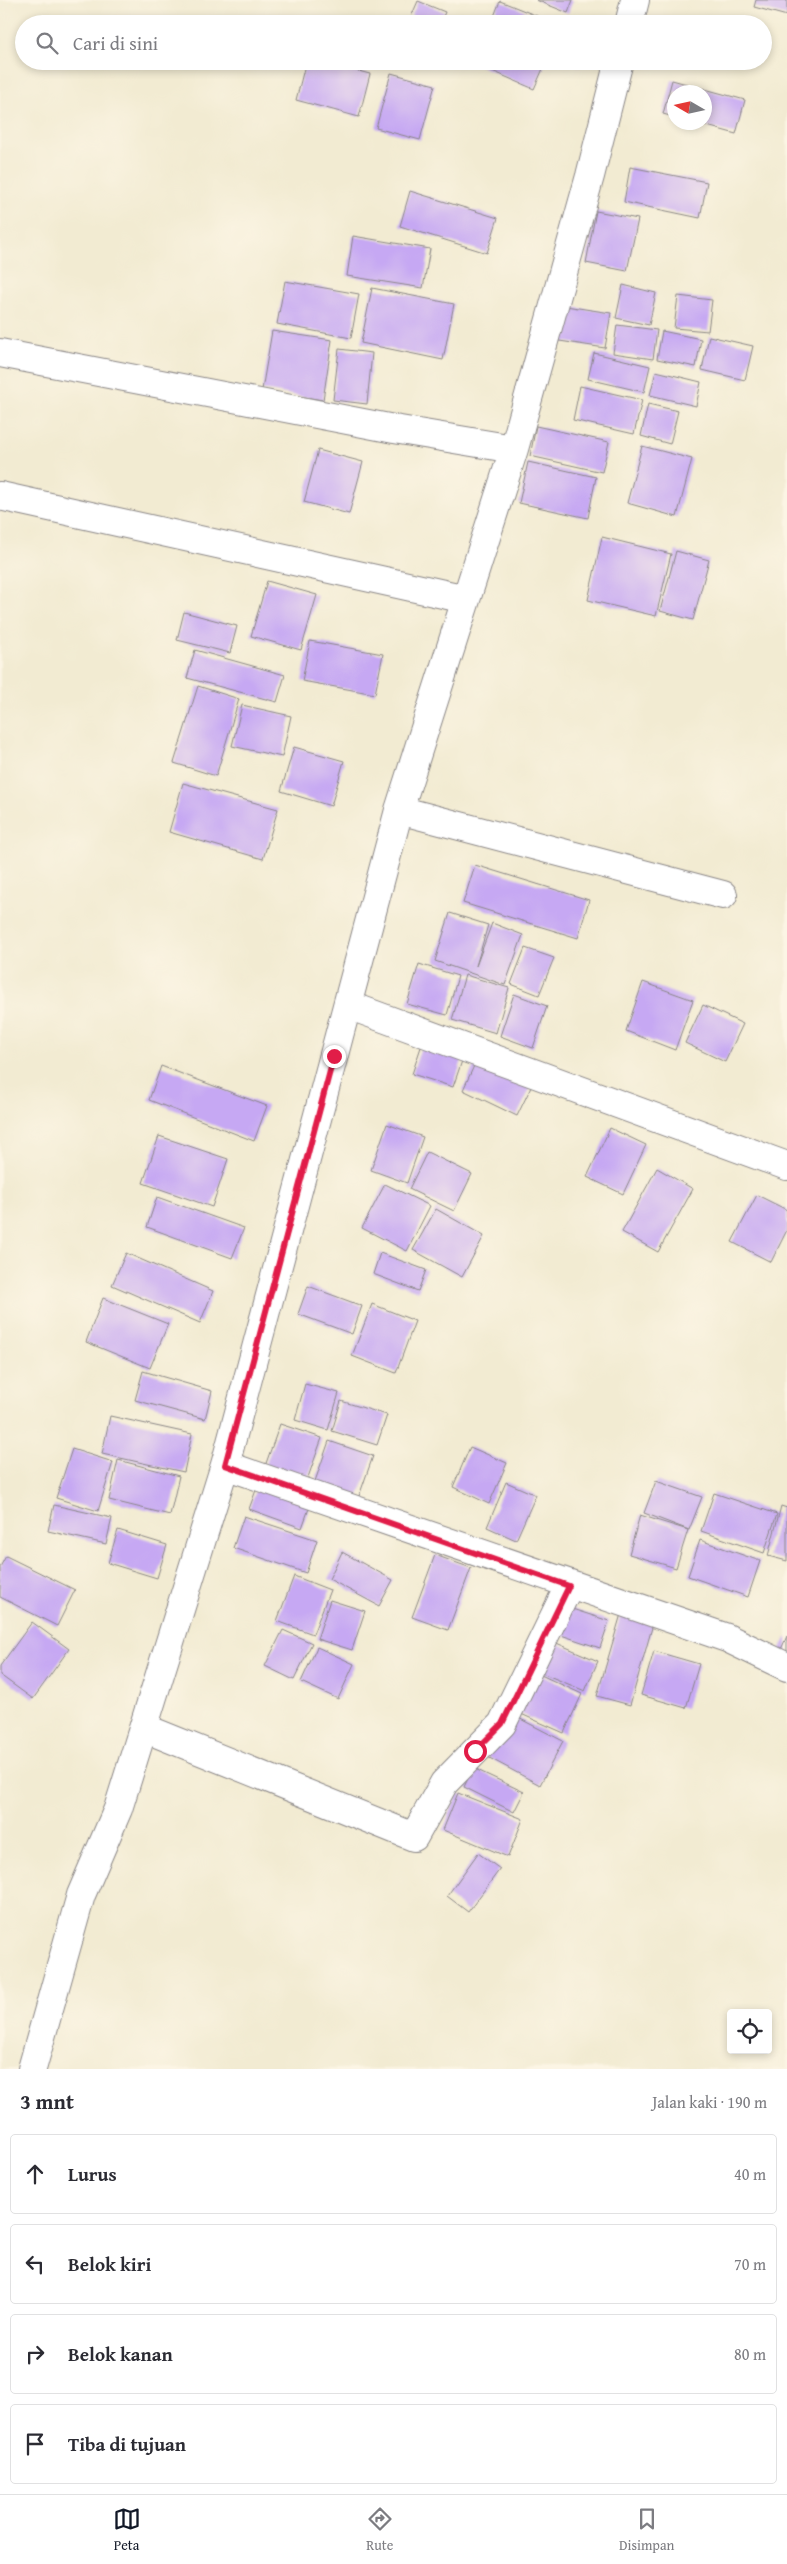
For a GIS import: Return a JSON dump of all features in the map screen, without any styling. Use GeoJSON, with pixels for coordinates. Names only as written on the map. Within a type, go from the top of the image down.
{"type":"FeatureCollection","features":[{"type":"Feature","properties":{"kind":"street"},"geometry":{"type":"LineString","coordinates":[[631,15],[635,0]]}},
{"type":"Feature","properties":{"kind":"street"},"geometry":{"type":"LineString","coordinates":[[32,2069],[81,1895],[118,1809],[225,1465],[399,810],[514,449],[590,176],[617,70]]}},
{"type":"Feature","properties":{"kind":"street"},"geometry":{"type":"LineString","coordinates":[[0,353],[394,429],[514,449]]}},
{"type":"Feature","properties":{"kind":"street"},"geometry":{"type":"LineString","coordinates":[[0,496],[466,599]]}},
{"type":"Feature","properties":{"kind":"street"},"geometry":{"type":"LineString","coordinates":[[399,810],[723,895]]}},
{"type":"Feature","properties":{"kind":"street"},"geometry":{"type":"LineString","coordinates":[[348,1005],[787,1166]]}},
{"type":"Feature","properties":{"kind":"street"},"geometry":{"type":"LineString","coordinates":[[225,1465],[569,1586],[727,1638],[787,1667]]}},
{"type":"Feature","properties":{"kind":"street"},"geometry":{"type":"LineString","coordinates":[[144,1728],[414,1837],[444,1783],[502,1724],[569,1586]]}},
{"type":"Feature","properties":{"kind":"building"},"geometry":{"type":"Polygon","coordinates":[[[536,0],[573,0],[568,13],[536,0]]]}},
{"type":"Feature","properties":{"kind":"building"},"geometry":{"type":"Polygon","coordinates":[[[756,0],[787,0],[787,16],[754,7],[756,0]]]}},
{"type":"Feature","properties":{"kind":"building"},"geometry":{"type":"Polygon","coordinates":[[[418,1],[445,12],[444,15],[412,15],[418,1]]]}},
{"type":"Feature","properties":{"kind":"building"},"geometry":{"type":"Polygon","coordinates":[[[500,1],[535,15],[495,15],[500,1]]]}},
{"type":"Feature","properties":{"kind":"building"},"geometry":{"type":"Polygon","coordinates":[[[304,70],[354,70],[370,74],[359,117],[296,100],[304,70]]]}},
{"type":"Feature","properties":{"kind":"building"},"geometry":{"type":"Polygon","coordinates":[[[490,70],[542,70],[534,89],[490,70]]]}},
{"type":"Feature","properties":{"kind":"building"},"geometry":{"type":"Polygon","coordinates":[[[391,73],[435,85],[420,140],[376,128],[391,73]]]}},
{"type":"Feature","properties":{"kind":"building"},"geometry":{"type":"Polygon","coordinates":[[[672,80],[690,85],[671,85],[672,80]]]}},
{"type":"Feature","properties":{"kind":"building"},"geometry":{"type":"Polygon","coordinates":[[[712,91],[745,100],[736,134],[712,127],[712,91]]]}},
{"type":"Feature","properties":{"kind":"building"},"geometry":{"type":"Polygon","coordinates":[[[667,99],[667,115],[663,114],[667,99]]]}},
{"type":"Feature","properties":{"kind":"building"},"geometry":{"type":"Polygon","coordinates":[[[630,167],[707,182],[700,218],[624,202],[630,167]]]}},
{"type":"Feature","properties":{"kind":"building"},"geometry":{"type":"Polygon","coordinates":[[[410,191],[498,218],[487,253],[400,226],[410,191]]]}},
{"type":"Feature","properties":{"kind":"building"},"geometry":{"type":"Polygon","coordinates":[[[596,211],[638,219],[627,271],[586,263],[596,211]]]}},
{"type":"Feature","properties":{"kind":"building"},"geometry":{"type":"Polygon","coordinates":[[[353,236],[430,249],[423,288],[347,276],[353,236]]]}},
{"type":"Feature","properties":{"kind":"building"},"geometry":{"type":"Polygon","coordinates":[[[285,281],[359,294],[351,338],[277,324],[285,281]]]}},
{"type":"Feature","properties":{"kind":"building"},"geometry":{"type":"Polygon","coordinates":[[[623,285],[656,293],[649,325],[616,318],[623,285]]]}},
{"type":"Feature","properties":{"kind":"building"},"geometry":{"type":"Polygon","coordinates":[[[372,288],[454,304],[443,360],[361,343],[372,288]]]}},
{"type":"Feature","properties":{"kind":"building"},"geometry":{"type":"Polygon","coordinates":[[[678,296],[712,300],[708,331],[674,328],[678,296]]]}},
{"type":"Feature","properties":{"kind":"building"},"geometry":{"type":"Polygon","coordinates":[[[559,305],[611,313],[605,348],[553,340],[559,305]]]}},
{"type":"Feature","properties":{"kind":"building"},"geometry":{"type":"Polygon","coordinates":[[[617,325],[657,330],[653,359],[613,353],[617,325]]]}},
{"type":"Feature","properties":{"kind":"building"},"geometry":{"type":"Polygon","coordinates":[[[272,331],[332,340],[323,400],[262,390],[272,331]]]}},
{"type":"Feature","properties":{"kind":"building"},"geometry":{"type":"Polygon","coordinates":[[[662,331],[701,339],[696,367],[657,359],[662,331]]]}},
{"type":"Feature","properties":{"kind":"building"},"geometry":{"type":"Polygon","coordinates":[[[709,336],[753,346],[745,380],[702,370],[709,336]]]}},
{"type":"Feature","properties":{"kind":"building"},"geometry":{"type":"Polygon","coordinates":[[[339,349],[372,353],[367,404],[333,400],[339,349]]]}},
{"type":"Feature","properties":{"kind":"building"},"geometry":{"type":"Polygon","coordinates":[[[594,353],[650,366],[644,392],[588,379],[594,353]]]}},
{"type":"Feature","properties":{"kind":"building"},"geometry":{"type":"Polygon","coordinates":[[[656,371],[701,382],[696,406],[650,395],[656,371]]]}},
{"type":"Feature","properties":{"kind":"building"},"geometry":{"type":"Polygon","coordinates":[[[580,386],[642,400],[634,434],[573,420],[580,386]]]}},
{"type":"Feature","properties":{"kind":"building"},"geometry":{"type":"Polygon","coordinates":[[[648,404],[678,411],[670,444],[641,436],[648,404]]]}},
{"type":"Feature","properties":{"kind":"building"},"geometry":{"type":"Polygon","coordinates":[[[536,426],[609,442],[602,472],[530,456],[536,426]]]}},
{"type":"Feature","properties":{"kind":"building"},"geometry":{"type":"Polygon","coordinates":[[[642,446],[692,459],[677,517],[627,503],[642,446]]]}},
{"type":"Feature","properties":{"kind":"building"},"geometry":{"type":"Polygon","coordinates":[[[318,450],[363,462],[349,514],[304,502],[318,450]]]}},
{"type":"Feature","properties":{"kind":"building"},"geometry":{"type":"Polygon","coordinates":[[[528,462],[596,477],[588,518],[519,503],[528,462]]]}},
{"type":"Feature","properties":{"kind":"building"},"geometry":{"type":"Polygon","coordinates":[[[602,537],[671,554],[656,616],[588,600],[602,537]]]}},
{"type":"Feature","properties":{"kind":"building"},"geometry":{"type":"Polygon","coordinates":[[[676,551],[709,560],[693,620],[660,611],[676,551]]]}},
{"type":"Feature","properties":{"kind":"building"},"geometry":{"type":"Polygon","coordinates":[[[267,581],[317,595],[301,650],[251,636],[267,581]]]}},
{"type":"Feature","properties":{"kind":"building"},"geometry":{"type":"Polygon","coordinates":[[[184,612],[237,626],[230,653],[177,640],[184,612]]]}},
{"type":"Feature","properties":{"kind":"building"},"geometry":{"type":"Polygon","coordinates":[[[310,641],[383,654],[375,694],[302,681],[310,641]]]}},
{"type":"Feature","properties":{"kind":"building"},"geometry":{"type":"Polygon","coordinates":[[[195,650],[285,675],[277,702],[187,678],[195,650]]]}},
{"type":"Feature","properties":{"kind":"building"},"geometry":{"type":"Polygon","coordinates":[[[198,686],[239,699],[216,776],[174,763],[198,686]]]}},
{"type":"Feature","properties":{"kind":"building"},"geometry":{"type":"Polygon","coordinates":[[[242,705],[291,716],[282,757],[232,746],[242,705]]]}},
{"type":"Feature","properties":{"kind":"building"},"geometry":{"type":"Polygon","coordinates":[[[294,747],[344,761],[331,806],[281,791],[294,747]]]}},
{"type":"Feature","properties":{"kind":"building"},"geometry":{"type":"Polygon","coordinates":[[[183,783],[278,809],[263,859],[169,832],[183,783]]]}},
{"type":"Feature","properties":{"kind":"building"},"geometry":{"type":"Polygon","coordinates":[[[475,865],[589,900],[578,938],[463,903],[475,865]]]}},
{"type":"Feature","properties":{"kind":"building"},"geometry":{"type":"Polygon","coordinates":[[[450,913],[488,925],[476,966],[492,923],[523,935],[505,985],[435,961],[450,913]]]}},
{"type":"Feature","properties":{"kind":"building"},"geometry":{"type":"Polygon","coordinates":[[[525,948],[554,958],[539,995],[511,984],[525,948]]]}},
{"type":"Feature","properties":{"kind":"building"},"geometry":{"type":"Polygon","coordinates":[[[419,964],[458,976],[447,1015],[407,1004],[419,964]]]}},
{"type":"Feature","properties":{"kind":"building"},"geometry":{"type":"Polygon","coordinates":[[[465,975],[509,988],[496,1033],[452,1020],[465,975]]]}},
{"type":"Feature","properties":{"kind":"building"},"geometry":{"type":"Polygon","coordinates":[[[643,982],[693,1000],[675,1050],[626,1031],[643,982]]]}},
{"type":"Feature","properties":{"kind":"building"},"geometry":{"type":"Polygon","coordinates":[[[514,994],[547,1006],[533,1048],[500,1036],[514,994]]]}},
{"type":"Feature","properties":{"kind":"building"},"geometry":{"type":"Polygon","coordinates":[[[703,1005],[743,1024],[725,1062],[685,1043],[703,1005]]]}},
{"type":"Feature","properties":{"kind":"building"},"geometry":{"type":"Polygon","coordinates":[[[424,1038],[465,1052],[453,1087],[412,1074],[424,1038]]]}},
{"type":"Feature","properties":{"kind":"building"},"geometry":{"type":"Polygon","coordinates":[[[478,1057],[533,1083],[517,1116],[463,1090],[478,1057]]]}},
{"type":"Feature","properties":{"kind":"building"},"geometry":{"type":"Polygon","coordinates":[[[161,1066],[267,1106],[254,1141],[149,1100],[161,1066]]]}},
{"type":"Feature","properties":{"kind":"building"},"geometry":{"type":"Polygon","coordinates":[[[387,1124],[423,1137],[407,1183],[371,1170],[387,1124]]]}},
{"type":"Feature","properties":{"kind":"building"},"geometry":{"type":"Polygon","coordinates":[[[610,1128],[646,1145],[623,1194],[587,1177],[610,1128]]]}},
{"type":"Feature","properties":{"kind":"building"},"geometry":{"type":"Polygon","coordinates":[[[159,1136],[228,1159],[212,1207],[143,1183],[159,1136]]]}},
{"type":"Feature","properties":{"kind":"building"},"geometry":{"type":"Polygon","coordinates":[[[427,1152],[472,1174],[454,1211],[409,1189],[427,1152]]]}},
{"type":"Feature","properties":{"kind":"building"},"geometry":{"type":"Polygon","coordinates":[[[657,1168],[693,1189],[658,1252],[622,1232],[657,1168]]]}},
{"type":"Feature","properties":{"kind":"building"},"geometry":{"type":"Polygon","coordinates":[[[385,1184],[430,1206],[407,1251],[362,1228],[385,1184]]]}},
{"type":"Feature","properties":{"kind":"building"},"geometry":{"type":"Polygon","coordinates":[[[757,1195],[787,1210],[787,1230],[771,1262],[732,1242],[757,1195]]]}},
{"type":"Feature","properties":{"kind":"building"},"geometry":{"type":"Polygon","coordinates":[[[157,1197],[244,1228],[232,1258],[147,1227],[157,1197]]]}},
{"type":"Feature","properties":{"kind":"building"},"geometry":{"type":"Polygon","coordinates":[[[436,1209],[484,1236],[462,1277],[413,1250],[436,1209]]]}},
{"type":"Feature","properties":{"kind":"building"},"geometry":{"type":"Polygon","coordinates":[[[126,1253],[213,1291],[200,1323],[112,1285],[126,1253]]]}},
{"type":"Feature","properties":{"kind":"building"},"geometry":{"type":"Polygon","coordinates":[[[380,1253],[426,1270],[418,1291],[373,1274],[380,1253]]]}},
{"type":"Feature","properties":{"kind":"building"},"geometry":{"type":"Polygon","coordinates":[[[308,1286],[362,1306],[352,1334],[298,1314],[308,1286]]]}},
{"type":"Feature","properties":{"kind":"building"},"geometry":{"type":"Polygon","coordinates":[[[103,1298],[168,1324],[150,1368],[86,1342],[103,1298]]]}},
{"type":"Feature","properties":{"kind":"building"},"geometry":{"type":"Polygon","coordinates":[[[372,1304],[415,1321],[396,1373],[352,1356],[372,1304]]]}},
{"type":"Feature","properties":{"kind":"building"},"geometry":{"type":"Polygon","coordinates":[[[143,1371],[212,1391],[205,1419],[135,1400],[143,1371]]]}},
{"type":"Feature","properties":{"kind":"building"},"geometry":{"type":"Polygon","coordinates":[[[305,1384],[339,1393],[328,1430],[295,1420],[305,1384]]]}},
{"type":"Feature","properties":{"kind":"building"},"geometry":{"type":"Polygon","coordinates":[[[341,1401],[387,1415],[377,1445],[332,1431],[341,1401]]]}},
{"type":"Feature","properties":{"kind":"building"},"geometry":{"type":"Polygon","coordinates":[[[110,1416],[192,1434],[184,1472],[102,1454],[110,1416]]]}},
{"type":"Feature","properties":{"kind":"building"},"geometry":{"type":"Polygon","coordinates":[[[280,1424],[322,1438],[306,1483],[264,1469],[280,1424]]]}},
{"type":"Feature","properties":{"kind":"building"},"geometry":{"type":"Polygon","coordinates":[[[329,1441],[373,1456],[357,1502],[313,1487],[329,1441]]]}},
{"type":"Feature","properties":{"kind":"building"},"geometry":{"type":"Polygon","coordinates":[[[470,1447],[507,1463],[489,1504],[453,1487],[470,1447]]]}},
{"type":"Feature","properties":{"kind":"building"},"geometry":{"type":"Polygon","coordinates":[[[72,1449],[113,1462],[98,1511],[56,1498],[72,1449]]]}},
{"type":"Feature","properties":{"kind":"building"},"geometry":{"type":"Polygon","coordinates":[[[118,1460],[179,1476],[170,1515],[109,1500],[118,1460]]]}},
{"type":"Feature","properties":{"kind":"building"},"geometry":{"type":"Polygon","coordinates":[[[656,1481],[702,1497],[689,1530],[644,1513],[656,1481]]]}},
{"type":"Feature","properties":{"kind":"building"},"geometry":{"type":"Polygon","coordinates":[[[259,1482],[312,1500],[302,1528],[249,1509],[259,1482]]]}},
{"type":"Feature","properties":{"kind":"building"},"geometry":{"type":"Polygon","coordinates":[[[506,1482],[536,1495],[516,1540],[487,1527],[506,1482]]]}},
{"type":"Feature","properties":{"kind":"building"},"geometry":{"type":"Polygon","coordinates":[[[714,1493],[777,1514],[764,1553],[701,1531],[714,1493]]]}},
{"type":"Feature","properties":{"kind":"building"},"geometry":{"type":"Polygon","coordinates":[[[54,1505],[112,1518],[106,1544],[48,1531],[54,1505]]]}},
{"type":"Feature","properties":{"kind":"building"},"geometry":{"type":"Polygon","coordinates":[[[781,1506],[787,1508],[787,1561],[768,1556],[781,1506]]]}},
{"type":"Feature","properties":{"kind":"building"},"geometry":{"type":"Polygon","coordinates":[[[640,1515],[688,1530],[676,1568],[629,1554],[640,1515]]]}},
{"type":"Feature","properties":{"kind":"building"},"geometry":{"type":"Polygon","coordinates":[[[244,1516],[317,1540],[306,1573],[233,1548],[244,1516]]]}},
{"type":"Feature","properties":{"kind":"building"},"geometry":{"type":"Polygon","coordinates":[[[118,1530],[167,1545],[157,1578],[108,1563],[118,1530]]]}},
{"type":"Feature","properties":{"kind":"building"},"geometry":{"type":"Polygon","coordinates":[[[700,1540],[760,1561],[748,1597],[688,1576],[700,1540]]]}},
{"type":"Feature","properties":{"kind":"building"},"geometry":{"type":"Polygon","coordinates":[[[342,1552],[393,1580],[379,1606],[329,1579],[342,1552]]]}},
{"type":"Feature","properties":{"kind":"building"},"geometry":{"type":"Polygon","coordinates":[[[435,1555],[471,1568],[448,1630],[412,1617],[435,1555]]]}},
{"type":"Feature","properties":{"kind":"building"},"geometry":{"type":"Polygon","coordinates":[[[6,1556],[75,1590],[57,1626],[0,1597],[0,1567],[6,1556]]]}},
{"type":"Feature","properties":{"kind":"building"},"geometry":{"type":"Polygon","coordinates":[[[294,1576],[330,1590],[313,1634],[277,1621],[294,1576]]]}},
{"type":"Feature","properties":{"kind":"building"},"geometry":{"type":"Polygon","coordinates":[[[330,1600],[365,1611],[352,1650],[317,1639],[330,1600]]]}},
{"type":"Feature","properties":{"kind":"building"},"geometry":{"type":"Polygon","coordinates":[[[566,1607],[609,1621],[600,1648],[558,1634],[566,1607]]]}},
{"type":"Feature","properties":{"kind":"building"},"geometry":{"type":"Polygon","coordinates":[[[621,1614],[653,1624],[630,1705],[597,1696],[621,1614]]]}},
{"type":"Feature","properties":{"kind":"building"},"geometry":{"type":"Polygon","coordinates":[[[32,1622],[69,1649],[33,1699],[0,1675],[0,1666],[32,1622]]]}},
{"type":"Feature","properties":{"kind":"building"},"geometry":{"type":"Polygon","coordinates":[[[283,1630],[312,1643],[294,1680],[265,1666],[283,1630]]]}},
{"type":"Feature","properties":{"kind":"building"},"geometry":{"type":"Polygon","coordinates":[[[538,1635],[598,1661],[585,1691],[525,1666],[538,1635]]]}},
{"type":"Feature","properties":{"kind":"building"},"geometry":{"type":"Polygon","coordinates":[[[787,1636],[787,1660],[778,1656],[787,1636]]]}},
{"type":"Feature","properties":{"kind":"building"},"geometry":{"type":"Polygon","coordinates":[[[317,1647],[354,1664],[338,1699],[301,1682],[317,1647]]]}},
{"type":"Feature","properties":{"kind":"building"},"geometry":{"type":"Polygon","coordinates":[[[654,1651],[699,1664],[686,1708],[641,1695],[654,1651]]]}},
{"type":"Feature","properties":{"kind":"building"},"geometry":{"type":"Polygon","coordinates":[[[530,1670],[582,1694],[564,1733],[512,1710],[530,1670]]]}},
{"type":"Feature","properties":{"kind":"building"},"geometry":{"type":"Polygon","coordinates":[[[505,1711],[563,1741],[540,1785],[482,1754],[505,1711]]]}},
{"type":"Feature","properties":{"kind":"building"},"geometry":{"type":"Polygon","coordinates":[[[473,1768],[524,1792],[514,1812],[464,1787],[473,1768]]]}},
{"type":"Feature","properties":{"kind":"building"},"geometry":{"type":"Polygon","coordinates":[[[458,1793],[523,1819],[508,1857],[443,1830],[458,1793]]]}},
{"type":"Feature","properties":{"kind":"building"},"geometry":{"type":"Polygon","coordinates":[[[478,1853],[500,1869],[468,1912],[447,1896],[478,1853]]]}},
{"type":"Feature","properties":{"kind":"route"},"geometry":{"type":"LineString","coordinates":[[334,1056],[225,1465],[569,1586],[502,1724],[475,1751]]}}]}
